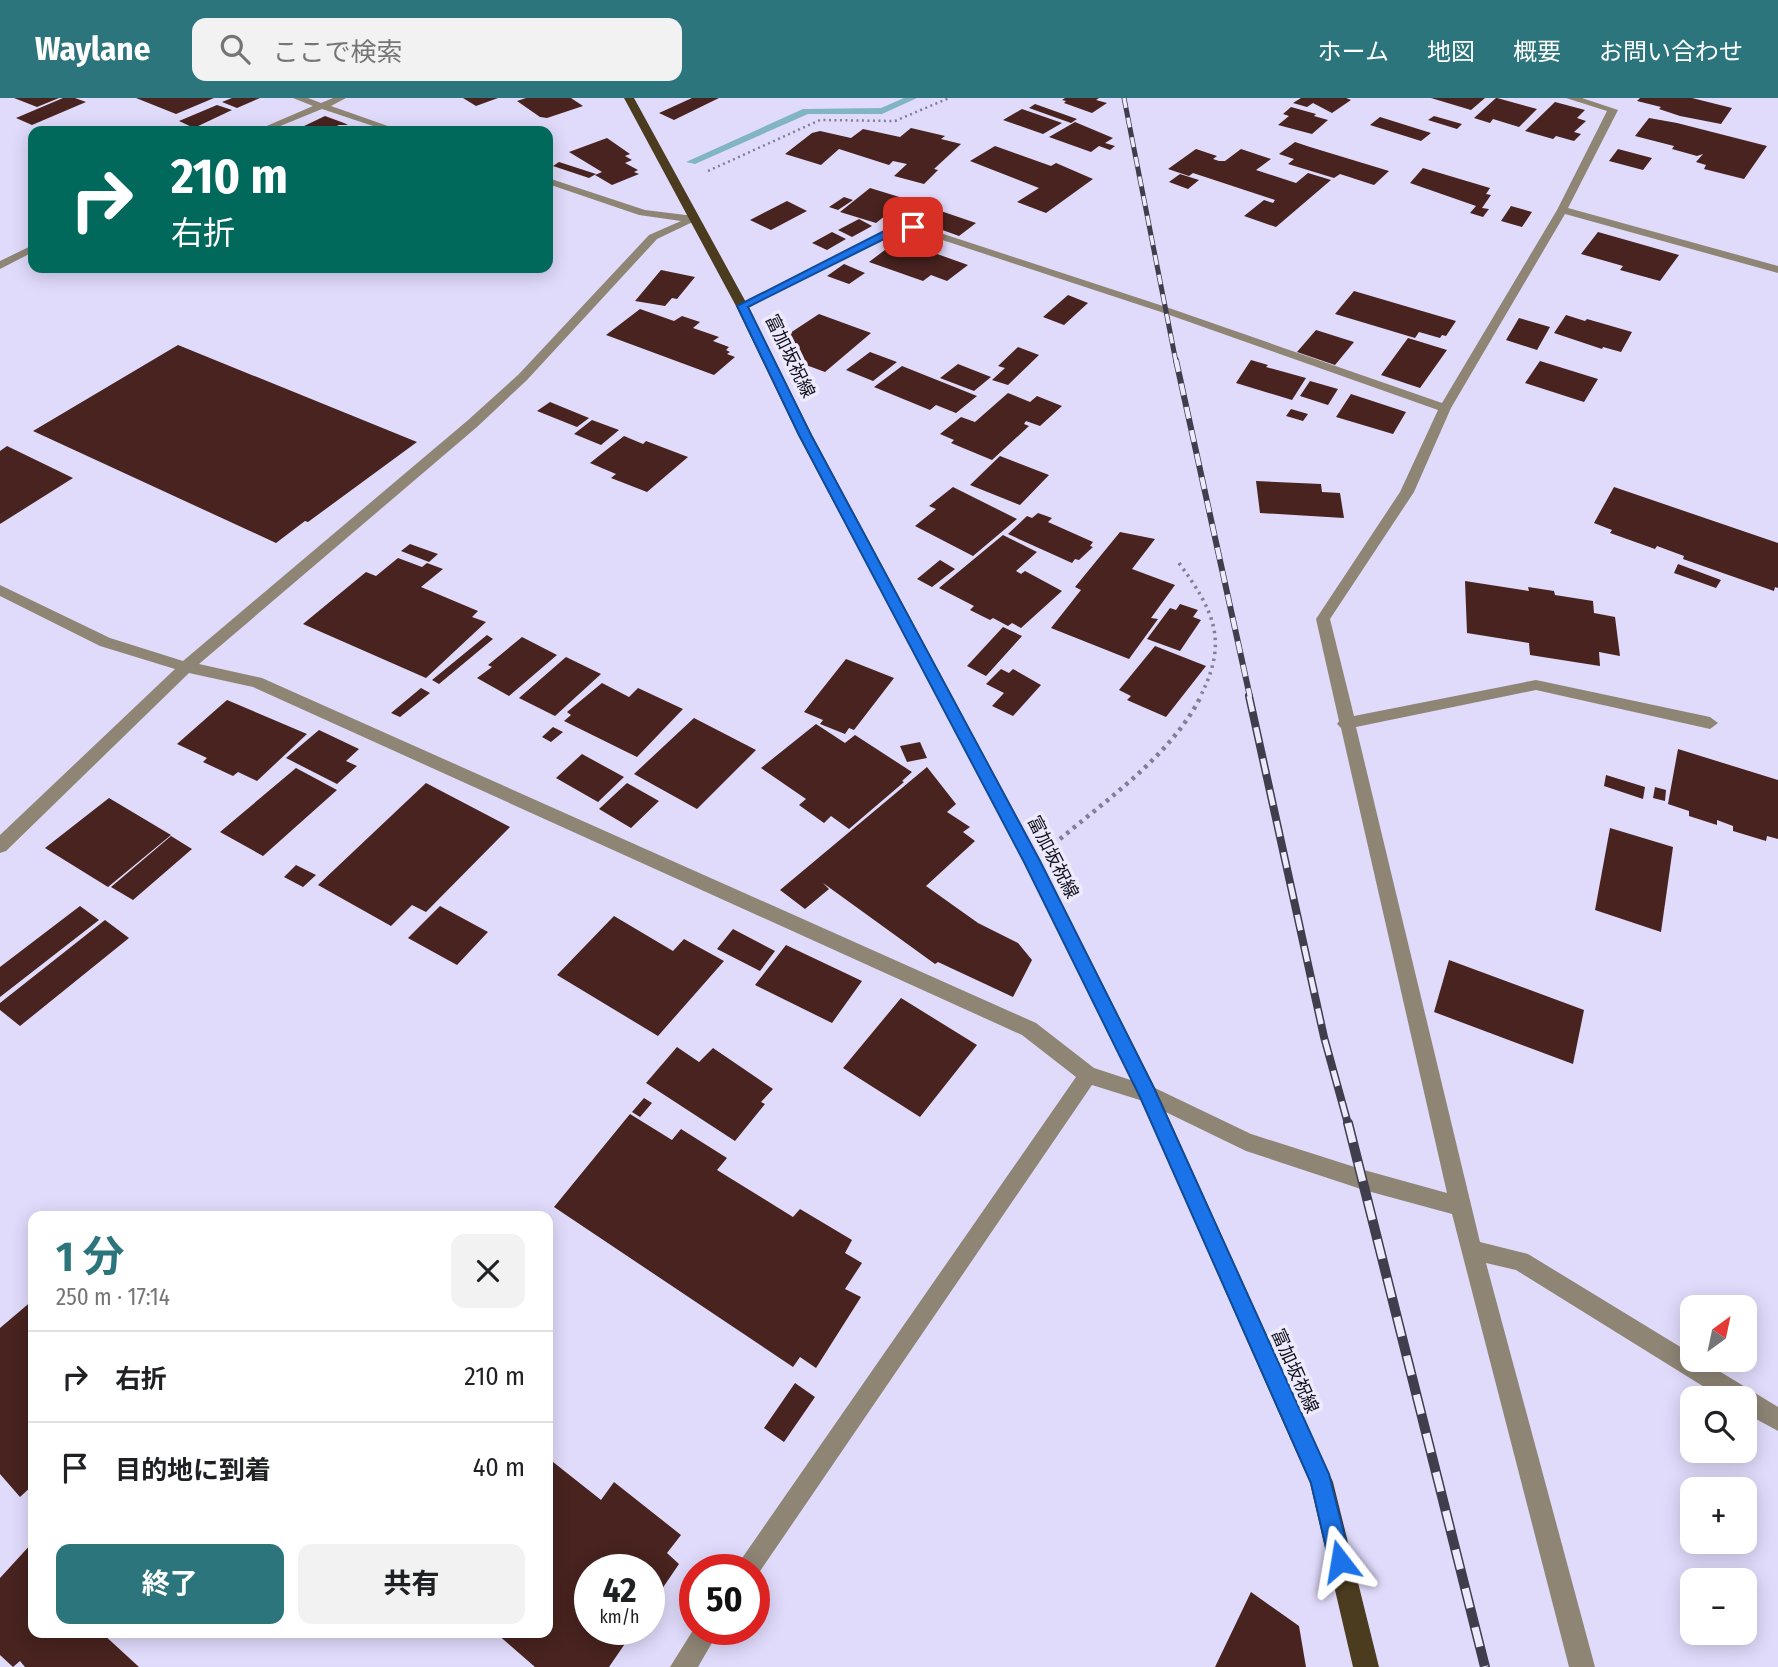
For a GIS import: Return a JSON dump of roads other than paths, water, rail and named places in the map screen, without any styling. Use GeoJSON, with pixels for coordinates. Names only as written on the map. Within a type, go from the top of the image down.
{"type":"FeatureCollection","features":[{"type":"Feature","properties":{"kind":"main road","name":"富加坂祝線"},"geometry":{"type":"LineString","coordinates":[[629,98],[742,306],[805,435],[1032,861],[1148,1094],[1321,1482],[1366,1667]]}},
{"type":"Feature","properties":{"kind":"street"},"geometry":{"type":"LineString","coordinates":[[298,98],[382,126]]}},
{"type":"Feature","properties":{"kind":"street"},"geometry":{"type":"LineString","coordinates":[[272,126],[341,98]]}},
{"type":"Feature","properties":{"kind":"street"},"geometry":{"type":"LineString","coordinates":[[1570,98],[1613,110],[1562,210],[1446,408],[1408,492],[1323,619],[1345,724],[1460,1206],[1582,1667]]}},
{"type":"Feature","properties":{"kind":"street"},"geometry":{"type":"LineString","coordinates":[[553,183],[643,213],[694,219]]}},
{"type":"Feature","properties":{"kind":"street"},"geometry":{"type":"LineString","coordinates":[[1562,210],[1778,270]]}},
{"type":"Feature","properties":{"kind":"street"},"geometry":{"type":"LineString","coordinates":[[0,846],[186,667],[472,424],[523,377],[653,237],[694,219]]}},
{"type":"Feature","properties":{"kind":"street"},"geometry":{"type":"LineString","coordinates":[[742,306],[896,229],[913,227],[1165,310],[1446,408]]}},
{"type":"Feature","properties":{"kind":"street"},"geometry":{"type":"LineString","coordinates":[[0,266],[28,251]]}},
{"type":"Feature","properties":{"kind":"street"},"geometry":{"type":"LineString","coordinates":[[0,590],[105,642],[186,667],[257,682],[1029,1029],[1088,1075],[1148,1094],[1246,1142],[1364,1180],[1460,1206]]}},
{"type":"Feature","properties":{"kind":"street"},"geometry":{"type":"LineString","coordinates":[[1345,724],[1536,685],[1710,723]]}},
{"type":"Feature","properties":{"kind":"street"},"geometry":{"type":"LineString","coordinates":[[760,1554],[1088,1075]]}},
{"type":"Feature","properties":{"kind":"street"},"geometry":{"type":"LineString","coordinates":[[1472,1250],[1520,1261],[1723,1386]]}},
{"type":"Feature","properties":{"kind":"street"},"geometry":{"type":"LineString","coordinates":[[1757,1407],[1778,1420]]}},
{"type":"Feature","properties":{"kind":"street"},"geometry":{"type":"LineString","coordinates":[[682,1667],[697,1645]]}},
{"type":"Feature","properties":{"kind":"waterway"},"geometry":{"type":"LineString","coordinates":[[691,162],[806,111],[882,111],[912,98]]}},
{"type":"Feature","properties":{"kind":"railway"},"geometry":{"type":"LineString","coordinates":[[1124,98],[1176,362]]}},
{"type":"Feature","properties":{"kind":"railway"},"geometry":{"type":"LineString","coordinates":[[1176,360],[1250,697]]}},
{"type":"Feature","properties":{"kind":"railway"},"geometry":{"type":"LineString","coordinates":[[1249,696],[1324,1037],[1348,1124]]}},
{"type":"Feature","properties":{"kind":"railway"},"geometry":{"type":"LineString","coordinates":[[1348,1123],[1485,1667]]}}]}
